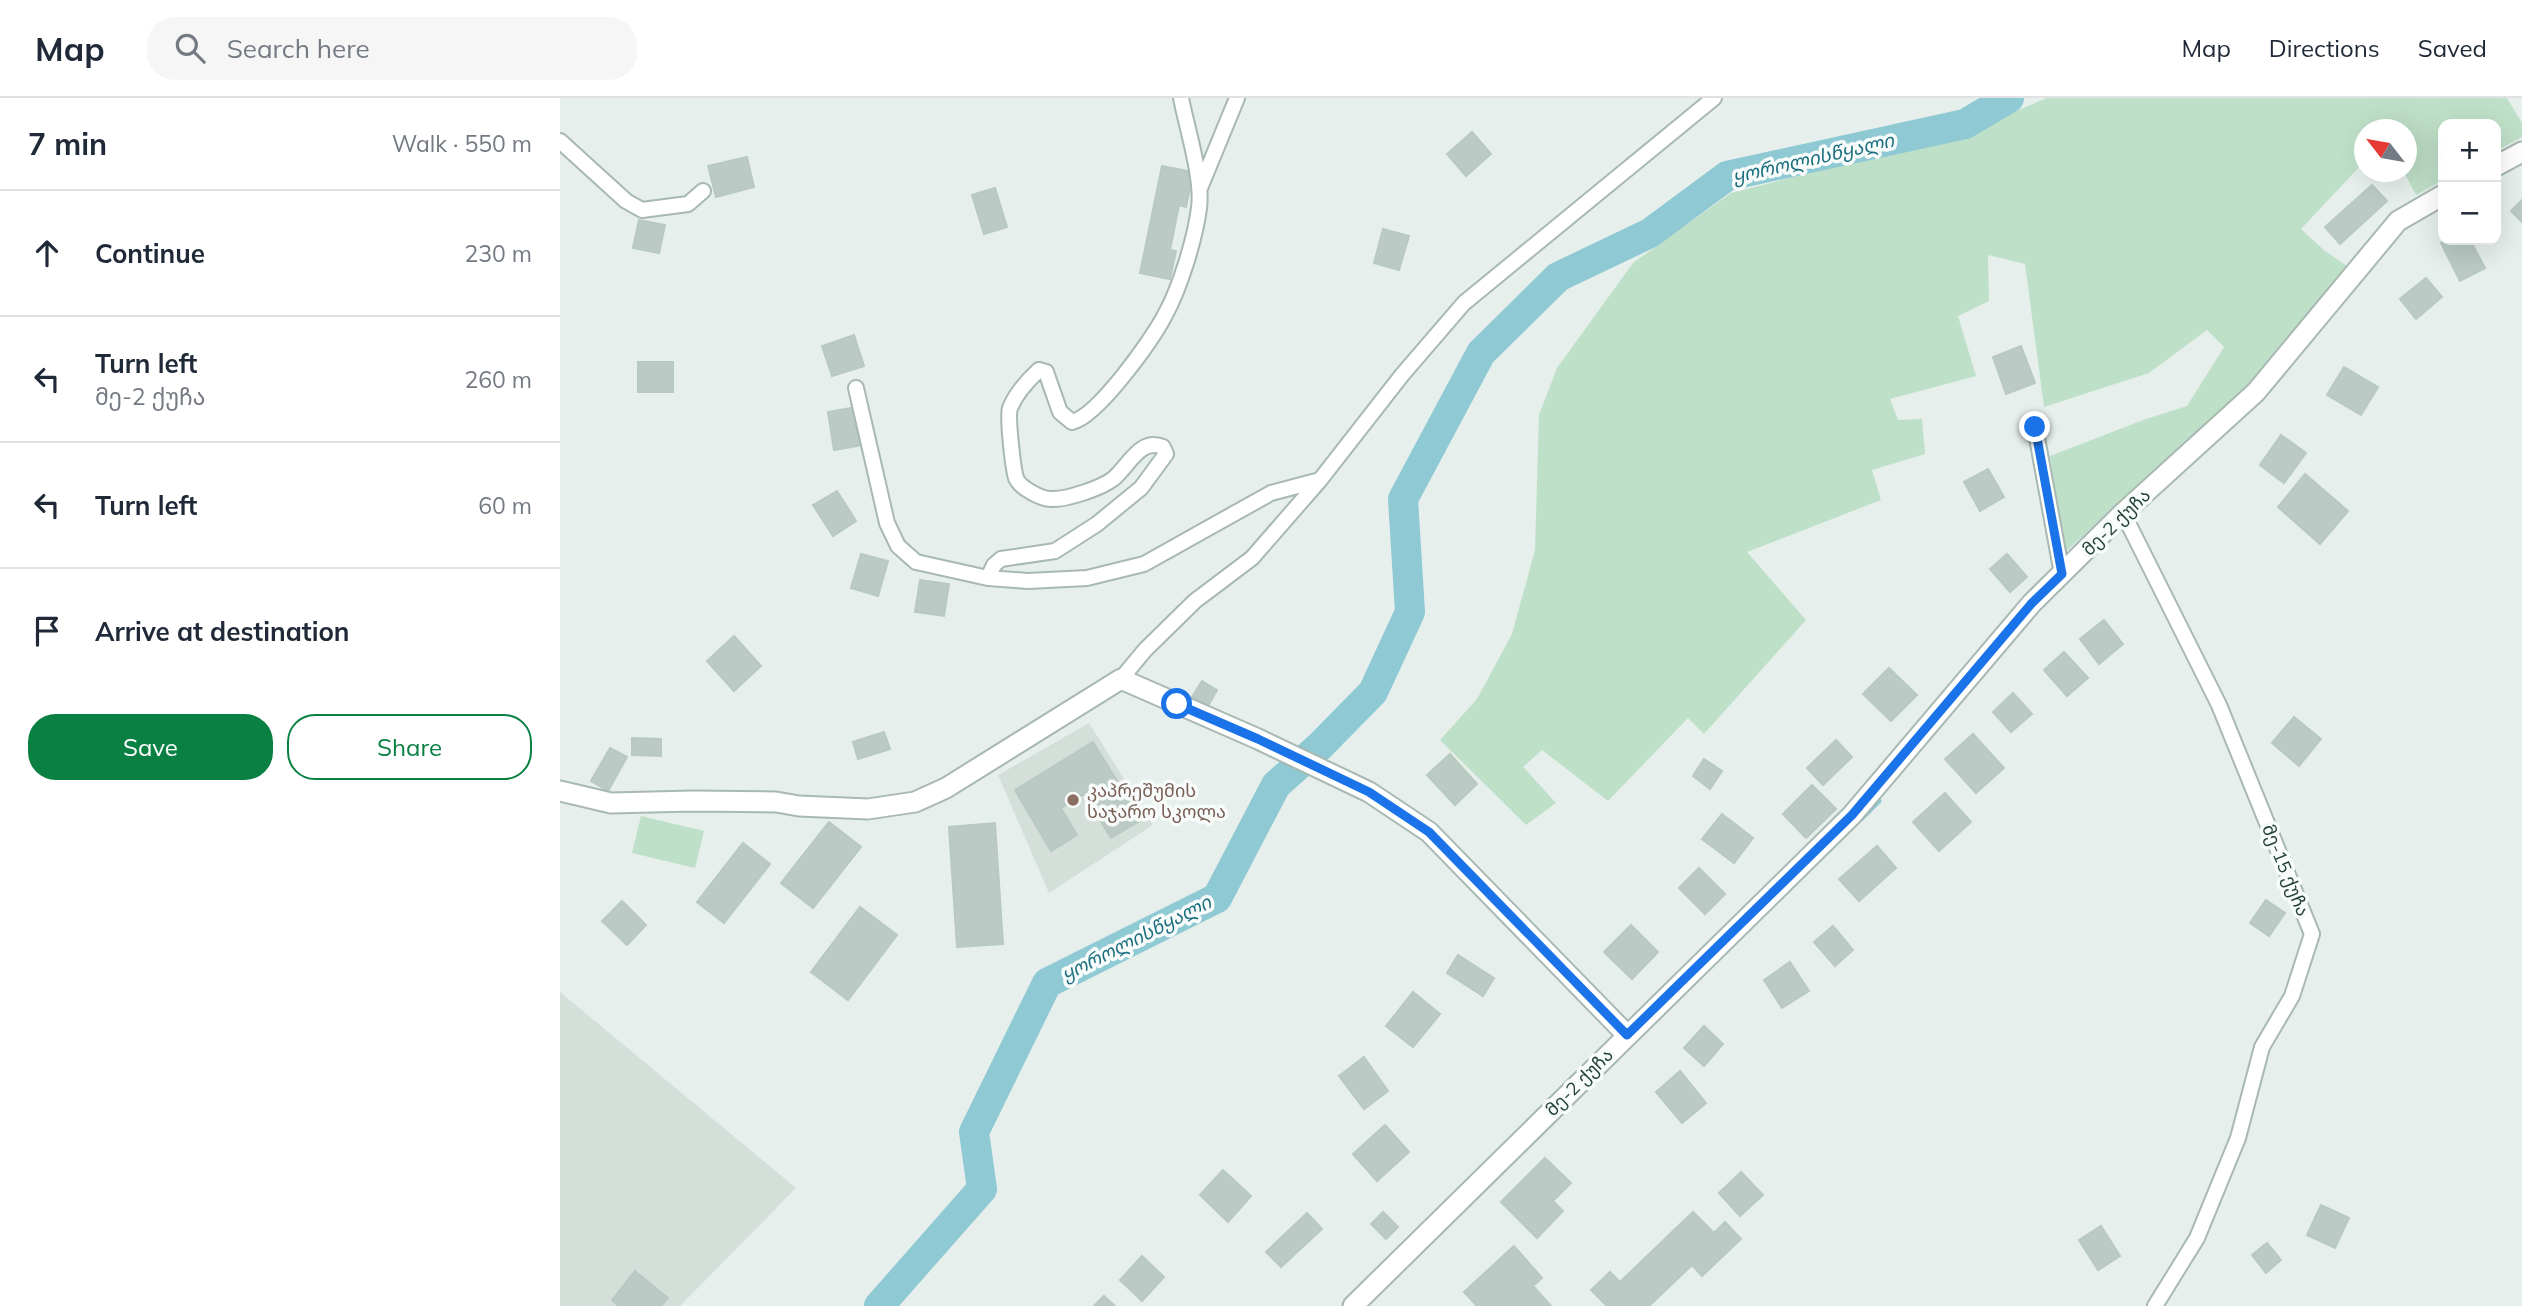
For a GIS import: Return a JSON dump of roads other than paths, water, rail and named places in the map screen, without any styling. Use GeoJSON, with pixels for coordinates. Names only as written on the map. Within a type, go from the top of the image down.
{"type":"FeatureCollection","features":[{"type":"Feature","properties":{"kind":"street"},"geometry":{"type":"LineString","coordinates":[[988,578],[994,565],[1001,559],[1055,551],[1097,524],[1141,488],[1166,454],[1163,447],[1155,444],[1145,446],[1112,480],[1069,497],[1050,499],[1024,488],[1016,479],[1008,411],[1027,381],[1039,370],[1046,372],[1060,412],[1072,422],[1079,420],[1111,392],[1165,315],[1184,269],[1199,208],[1200,187],[1181,98]]}},
{"type":"Feature","properties":{"kind":"street"},"geometry":{"type":"LineString","coordinates":[[1200,187],[1237,98]]}},
{"type":"Feature","properties":{"kind":"street"},"geometry":{"type":"LineString","coordinates":[[560,791],[611,803],[776,802],[799,806],[868,808],[915,802],[946,788],[1121,679],[1145,650],[1195,601],[1252,558],[1320,480],[1402,375],[1464,303],[1714,98]]}},
{"type":"Feature","properties":{"kind":"street"},"geometry":{"type":"LineString","coordinates":[[560,141],[626,201],[642,210],[688,204],[703,191]]}},
{"type":"Feature","properties":{"kind":"street"},"geometry":{"type":"LineString","coordinates":[[2501,163],[2522,152]]}},
{"type":"Feature","properties":{"kind":"street","name":"მე-2 ქუჩა"},"geometry":{"type":"LineString","coordinates":[[1353,1306],[1852,815],[2032,603],[2123,513],[2256,392],[2398,221],[2438,198]]}},
{"type":"Feature","properties":{"kind":"street"},"geometry":{"type":"LineString","coordinates":[[856,388],[887,523],[898,546],[916,562],[988,578],[1028,582],[1087,578],[1144,565],[1271,493],[1320,480]]}},
{"type":"Feature","properties":{"kind":"street"},"geometry":{"type":"LineString","coordinates":[[2035,427],[2062,574]]}},
{"type":"Feature","properties":{"kind":"street","name":"მე-15 ქუჩა"},"geometry":{"type":"LineString","coordinates":[[2123,513],[2219,705],[2312,934],[2292,996],[2262,1046],[2238,1138],[2197,1238],[2155,1306]]}},
{"type":"Feature","properties":{"kind":"street"},"geometry":{"type":"LineString","coordinates":[[1121,679],[1258,739],[1369,792],[1429,832],[1627,1035]]}},
{"type":"Feature","properties":{"kind":"waterway","name":"ყოროლისწყალი"},"geometry":{"type":"LineString","coordinates":[[879,1306],[982,1189],[974,1132],[1047,983],[1217,898],[1276,785],[1320,746],[1373,692],[1410,612],[1403,499],[1481,353],[1558,277],[1650,233],[1727,176],[1965,124],[2009,98]]}},
{"type":"Feature","properties":{"kind":"waterway"},"geometry":{"type":"LineString","coordinates":[[1861,819],[1879,801]]}},
{"type":"Feature","properties":{"kind":"place","name":"კაპრეშუმის საჯარო სკოლა"},"geometry":{"type":"Point","coordinates":[1073,800]}}]}
